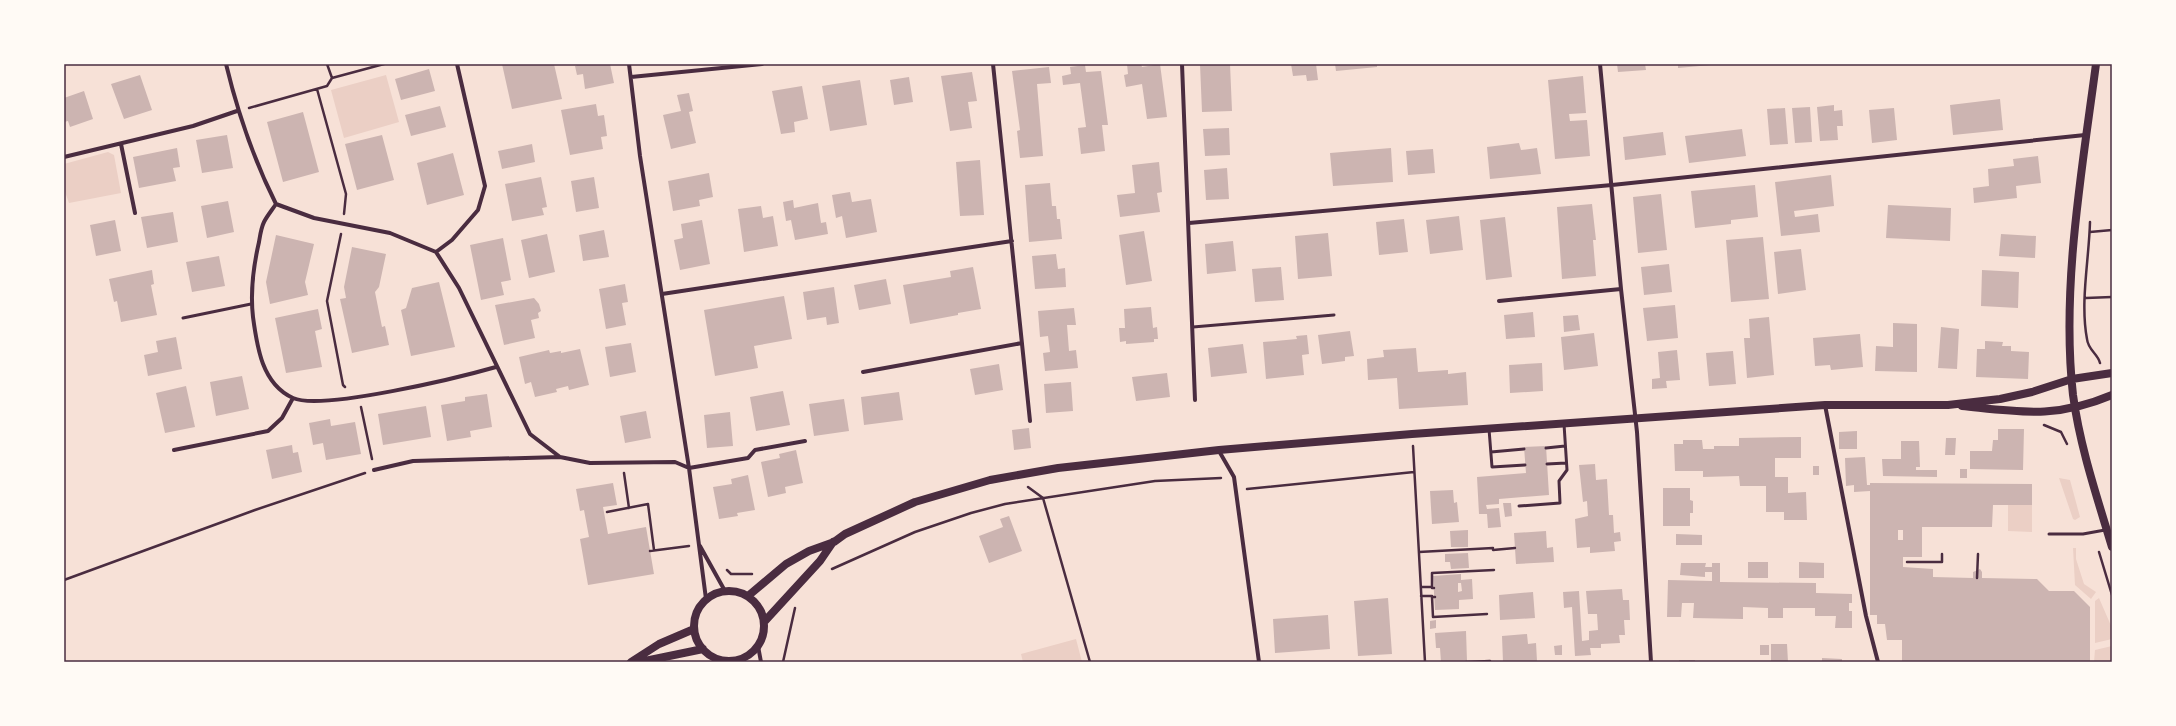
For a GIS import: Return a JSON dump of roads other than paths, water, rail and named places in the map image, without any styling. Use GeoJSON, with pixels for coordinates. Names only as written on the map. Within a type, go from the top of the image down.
{"type":"FeatureCollection","features":[{"type":"Feature","properties":{"kind":"main road"},"geometry":{"type":"LineString","coordinates":[[2096,64],[2085,134],[2076,232],[2070,314],[2072,379],[2076,408],[2087,461],[2112,547]]}},
{"type":"Feature","properties":{"kind":"main road"},"geometry":{"type":"LineString","coordinates":[[748,596],[786,564],[809,551],[834,542],[845,534],[915,502],[990,480],[1096,462],[1412,434],[1634,418],[1825,406],[1948,404],[2027,393],[2072,379],[2112,373]]}},
{"type":"Feature","properties":{"kind":"main road"},"geometry":{"type":"LineString","coordinates":[[1948,404],[2032,413],[2048,413],[2076,408],[2112,395]]}},
{"type":"Feature","properties":{"kind":"main road"},"geometry":{"type":"LineString","coordinates":[[764,622],[820,561],[834,542]]}},
{"type":"Feature","properties":{"kind":"main road"},"geometry":{"type":"LineString","coordinates":[[733,590],[748,596],[756,603],[762,612],[764,634],[758,646],[748,655],[735,661],[718,659],[703,649],[697,640],[694,629],[697,613],[706,599],[725,591],[733,590]]}},
{"type":"Feature","properties":{"kind":"main road"},"geometry":{"type":"LineString","coordinates":[[631,662],[659,644],[694,629]]}},
{"type":"Feature","properties":{"kind":"main road"},"geometry":{"type":"LineString","coordinates":[[640,662],[703,649]]}},
{"type":"Feature","properties":{"kind":"street"},"geometry":{"type":"LineString","coordinates":[[226,64],[237,112],[259,169],[276,204],[314,218],[390,233],[436,252],[459,288],[496,367],[530,434],[560,457]]}},
{"type":"Feature","properties":{"kind":"street"},"geometry":{"type":"LineString","coordinates":[[436,252],[452,240],[478,210],[485,186],[457,64]]}},
{"type":"Feature","properties":{"kind":"street"},"geometry":{"type":"LineString","coordinates":[[629,64],[640,156],[689,468],[706,599]]}},
{"type":"Feature","properties":{"kind":"street"},"geometry":{"type":"LineString","coordinates":[[631,77],[762,64]]}},
{"type":"Feature","properties":{"kind":"street"},"geometry":{"type":"LineString","coordinates":[[993,64],[1030,421]]}},
{"type":"Feature","properties":{"kind":"street"},"geometry":{"type":"LineString","coordinates":[[1182,64],[1195,400]]}},
{"type":"Feature","properties":{"kind":"street"},"geometry":{"type":"LineString","coordinates":[[1600,64],[1621,289],[1634,418],[1637,432],[1651,662]]}},
{"type":"Feature","properties":{"kind":"street"},"geometry":{"type":"LineString","coordinates":[[64,158],[193,126],[237,112]]}},
{"type":"Feature","properties":{"kind":"street"},"geometry":{"type":"LineString","coordinates":[[1189,223],[1612,185],[2085,134]]}},
{"type":"Feature","properties":{"kind":"street"},"geometry":{"type":"LineString","coordinates":[[121,144],[135,213]]}},
{"type":"Feature","properties":{"kind":"street"},"geometry":{"type":"LineString","coordinates":[[276,204],[264,222],[252,272],[251,304],[255,337],[262,366],[278,386],[293,398],[319,402],[460,378],[496,367]]}},
{"type":"Feature","properties":{"kind":"street"},"geometry":{"type":"LineString","coordinates":[[662,294],[1012,241]]}},
{"type":"Feature","properties":{"kind":"street"},"geometry":{"type":"LineString","coordinates":[[1499,301],[1621,289]]}},
{"type":"Feature","properties":{"kind":"street"},"geometry":{"type":"LineString","coordinates":[[863,372],[1022,343]]}},
{"type":"Feature","properties":{"kind":"street"},"geometry":{"type":"LineString","coordinates":[[174,450],[268,431],[282,418],[293,398]]}},
{"type":"Feature","properties":{"kind":"street"},"geometry":{"type":"LineString","coordinates":[[1825,406],[1866,616],[1878,662]]}},
{"type":"Feature","properties":{"kind":"street"},"geometry":{"type":"LineString","coordinates":[[374,470],[413,461],[462,461],[560,457],[590,463],[675,462],[689,468],[748,458],[755,450],[805,441]]}},
{"type":"Feature","properties":{"kind":"street"},"geometry":{"type":"LineString","coordinates":[[1219,450],[1234,477],[1259,662]]}},
{"type":"Feature","properties":{"kind":"street"},"geometry":{"type":"LineString","coordinates":[[699,544],[725,591]]}},
{"type":"Feature","properties":{"kind":"street"},"geometry":{"type":"LineString","coordinates":[[758,646],[761,662]]}},
{"type":"Feature","properties":{"kind":"lane"},"geometry":{"type":"LineString","coordinates":[[184,318],[251,304]]}},
{"type":"Feature","properties":{"kind":"lane"},"geometry":{"type":"LineString","coordinates":[[1193,327],[1334,315]]}},
{"type":"Feature","properties":{"kind":"lane"},"geometry":{"type":"LineString","coordinates":[[1519,506],[1560,503],[1559,481],[1567,470],[1564,424]]}},
{"type":"Feature","properties":{"kind":"lane"},"geometry":{"type":"LineString","coordinates":[[1489,429],[1492,467],[1525,465]]}},
{"type":"Feature","properties":{"kind":"lane"},"geometry":{"type":"LineString","coordinates":[[1546,448],[1565,446]]}},
{"type":"Feature","properties":{"kind":"lane"},"geometry":{"type":"LineString","coordinates":[[1491,452],[1524,449]]}},
{"type":"Feature","properties":{"kind":"lane"},"geometry":{"type":"LineString","coordinates":[[1547,464],[1566,462]]}},
{"type":"Feature","properties":{"kind":"lane"},"geometry":{"type":"LineString","coordinates":[[2049,534],[2093,532],[2107,529]]}}]}
